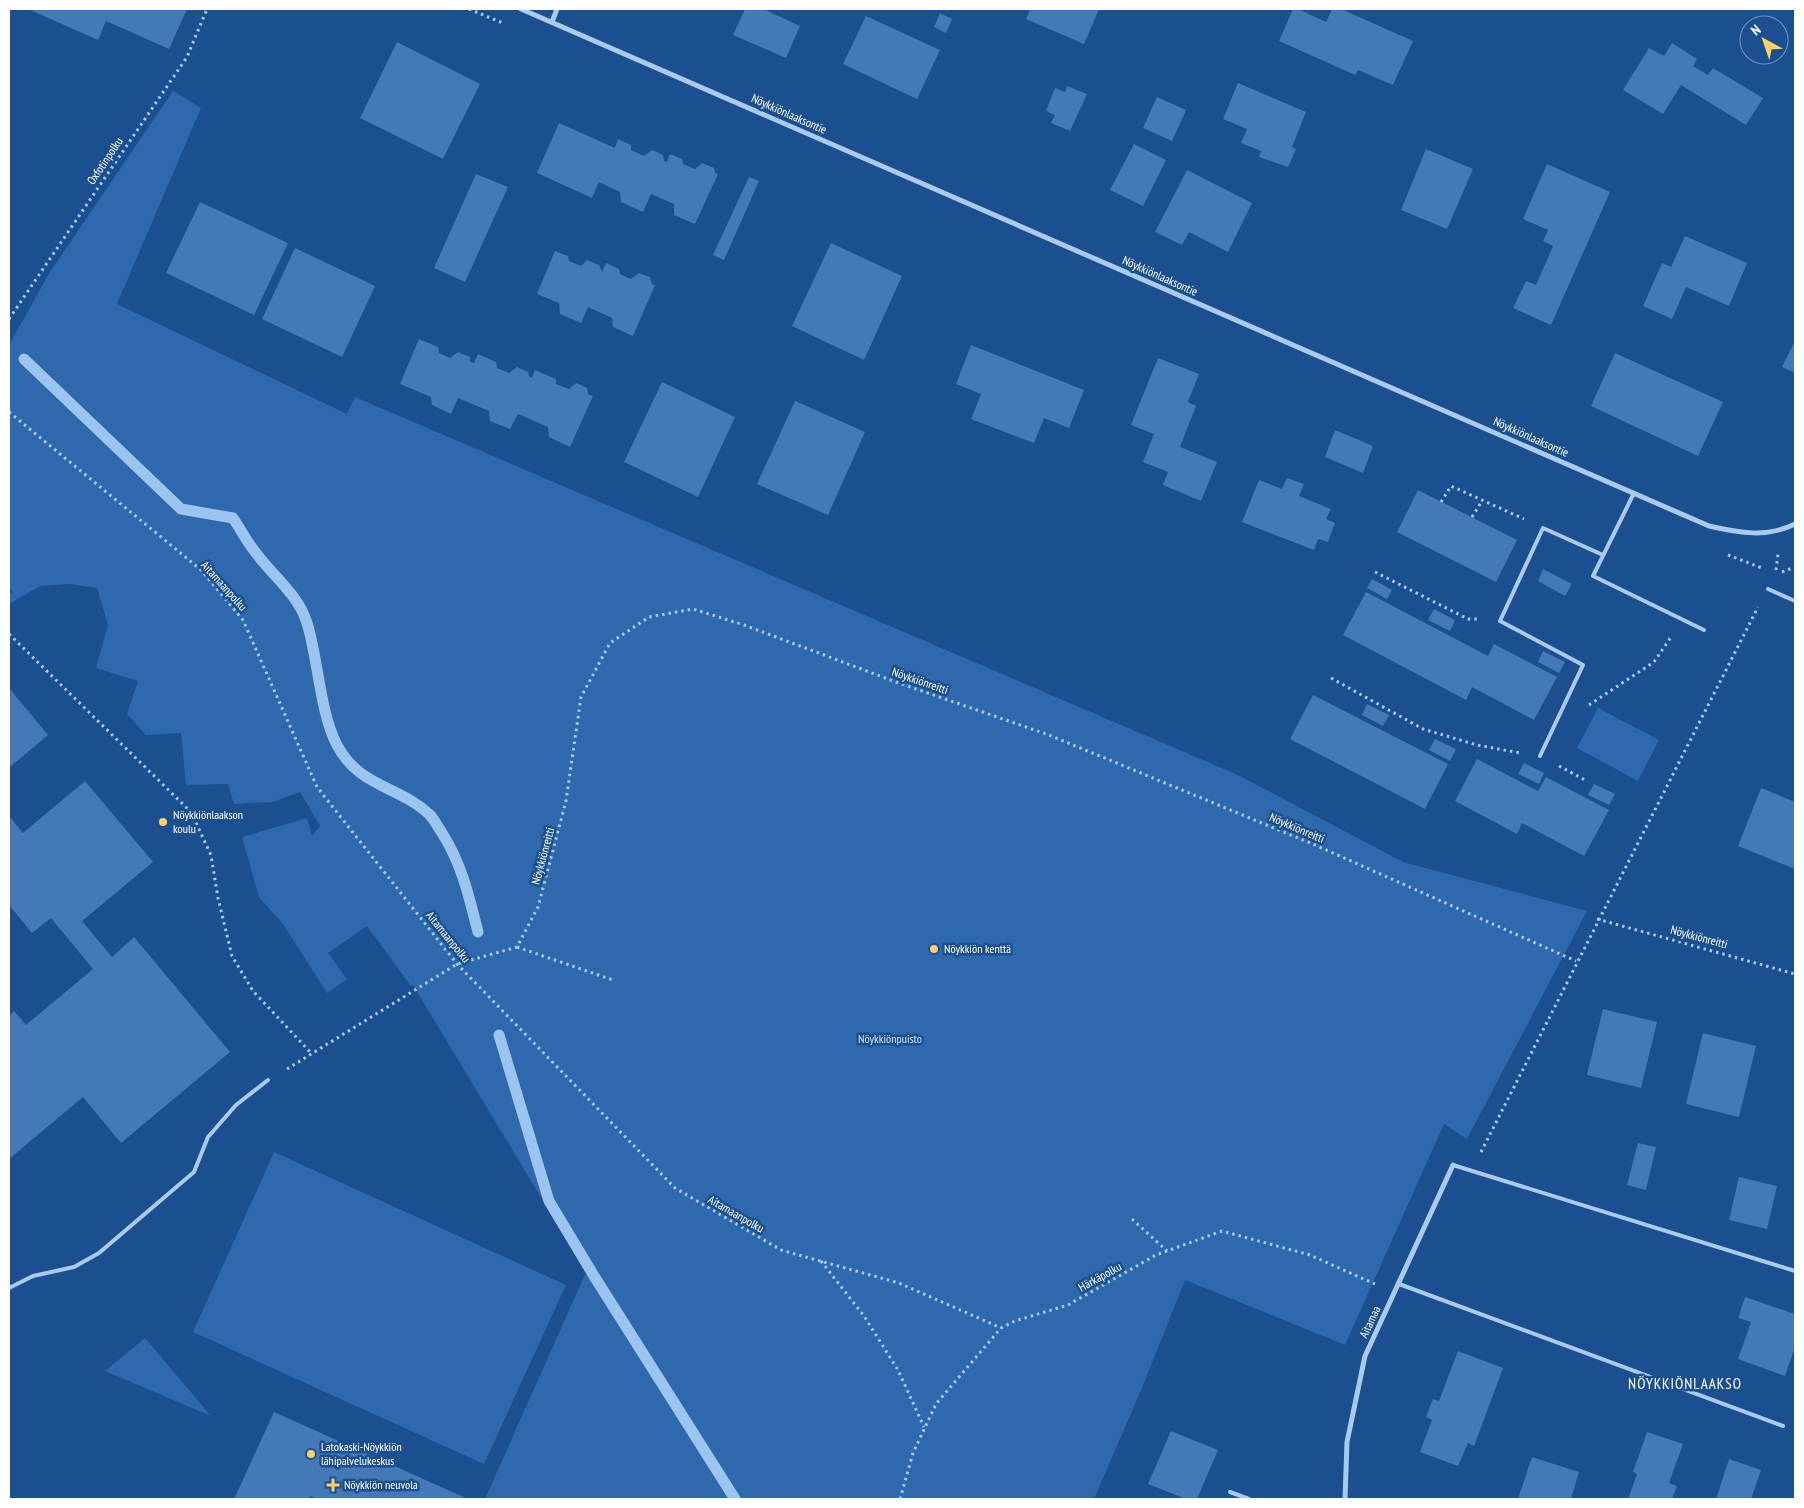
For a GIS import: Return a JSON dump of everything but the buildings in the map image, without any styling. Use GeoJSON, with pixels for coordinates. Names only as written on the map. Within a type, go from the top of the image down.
{"type":"FeatureCollection","features":[{"type":"Feature","properties":{"kind":"street","name":"Nöykkiönlaaksontie"},"geometry":{"type":"LineString","coordinates":[[521,9],[1709,526],[1743,534],[1780,531],[1795,524]]}},
{"type":"Feature","properties":{"kind":"street"},"geometry":{"type":"LineString","coordinates":[[552,22],[557,9]]}},
{"type":"Feature","properties":{"kind":"street","name":"Aitamaa"},"geometry":{"type":"LineString","coordinates":[[1345,1499],[1347,1442],[1365,1356],[1453,1165]]}},
{"type":"Feature","properties":{"kind":"lane"},"geometry":{"type":"LineString","coordinates":[[1634,493],[1593,576],[1704,630]]}},
{"type":"Feature","properties":{"kind":"lane"},"geometry":{"type":"LineString","coordinates":[[1540,756],[1583,665],[1500,621],[1542,528],[1603,555]]}},
{"type":"Feature","properties":{"kind":"lane"},"geometry":{"type":"LineString","coordinates":[[1768,589],[1795,602]]}},
{"type":"Feature","properties":{"kind":"lane"},"geometry":{"type":"LineString","coordinates":[[9,1288],[33,1276],[74,1266],[99,1253],[194,1172],[208,1137],[236,1105],[268,1080]]}},
{"type":"Feature","properties":{"kind":"lane"},"geometry":{"type":"LineString","coordinates":[[1453,1165],[1795,1271]]}},
{"type":"Feature","properties":{"kind":"lane"},"geometry":{"type":"LineString","coordinates":[[1399,1284],[1783,1426]]}},
{"type":"Feature","properties":{"kind":"lane"},"geometry":{"type":"LineString","coordinates":[[1230,1492],[1249,1499]]}},
{"type":"Feature","properties":{"kind":"path","name":"Oxfotinpolku"},"geometry":{"type":"LineString","coordinates":[[9,319],[187,57],[207,9]]}},
{"type":"Feature","properties":{"kind":"path","name":"Aitamaanpolku"},"geometry":{"type":"LineString","coordinates":[[9,412],[200,570],[243,620],[318,787],[457,964],[675,1188],[781,1250],[899,1283],[1001,1328]]}},
{"type":"Feature","properties":{"kind":"path"},"geometry":{"type":"LineString","coordinates":[[1442,502],[1452,486],[1542,528]]}},
{"type":"Feature","properties":{"kind":"path"},"geometry":{"type":"LineString","coordinates":[[1472,517],[1482,501]]}},
{"type":"Feature","properties":{"kind":"path"},"geometry":{"type":"LineString","coordinates":[[1471,1171],[1597,919],[1768,589],[1775,574],[1780,531]]}},
{"type":"Feature","properties":{"kind":"path"},"geometry":{"type":"LineString","coordinates":[[1375,572],[1468,619],[1500,621]]}},
{"type":"Feature","properties":{"kind":"path","name":"Nöykkiönreitti"},"geometry":{"type":"LineString","coordinates":[[517,947],[538,907],[566,801],[581,697],[610,643],[649,617],[693,609],[744,625],[896,682],[1049,736],[1314,844],[1576,961]]}},
{"type":"Feature","properties":{"kind":"path"},"geometry":{"type":"LineString","coordinates":[[1567,699],[1586,707],[1599,700],[1630,676],[1654,662],[1683,620]]}},
{"type":"Feature","properties":{"kind":"path"},"geometry":{"type":"LineString","coordinates":[[9,634],[191,812],[211,855],[218,898],[232,956],[253,991],[312,1054]]}},
{"type":"Feature","properties":{"kind":"path"},"geometry":{"type":"LineString","coordinates":[[1331,678],[1423,729],[1477,745],[1540,756],[1585,780]]}},
{"type":"Feature","properties":{"kind":"path","name":"Nöykkiönreitti"},"geometry":{"type":"LineString","coordinates":[[1597,919],[1795,974]]}},
{"type":"Feature","properties":{"kind":"path"},"geometry":{"type":"LineString","coordinates":[[268,1080],[457,964],[517,947],[613,980]]}},
{"type":"Feature","properties":{"kind":"path"},"geometry":{"type":"LineString","coordinates":[[1453,1165],[1481,1151]]}},
{"type":"Feature","properties":{"kind":"path"},"geometry":{"type":"LineString","coordinates":[[1132,1220],[1167,1251]]}},
{"type":"Feature","properties":{"kind":"path","name":"Härkäpolku"},"geometry":{"type":"LineString","coordinates":[[900,1499],[913,1453],[936,1404],[1001,1328],[1015,1321],[1068,1305],[1167,1251],[1222,1231],[1310,1254],[1395,1293]]}},
{"type":"Feature","properties":{"kind":"path"},"geometry":{"type":"LineString","coordinates":[[820,1261],[864,1316],[888,1355],[924,1428]]}},
{"type":"Feature","properties":{"kind":"green space","name":"Nöykkiönpuisto"},"geometry":{"type":"Polygon","coordinates":[[[173,91],[201,108],[117,304],[347,414],[355,397],[1238,775],[1403,862],[1587,911],[1467,1139],[1444,1124],[1345,1345],[1185,1280],[1142,1388],[1094,1499],[485,1499],[586,1272],[413,985],[411,986],[367,926],[328,953],[347,979],[327,993],[283,924],[259,897],[242,837],[307,818],[312,836],[320,826],[300,792],[273,802],[234,804],[228,784],[186,785],[181,733],[146,735],[127,714],[138,681],[96,668],[108,625],[97,588],[70,584],[40,586],[9,604],[9,595],[13,592],[9,586],[9,345],[50,272],[173,91]]]}},
{"type":"Feature","properties":{"kind":"green space"},"geometry":{"type":"Polygon","coordinates":[[[1598,708],[1659,740],[1638,781],[1577,748],[1598,708]]]}},
{"type":"Feature","properties":{"kind":"green space"},"geometry":{"type":"Polygon","coordinates":[[[274,1152],[566,1285],[484,1464],[193,1332],[274,1152]]]}},
{"type":"Feature","properties":{"kind":"green space"},"geometry":{"type":"Polygon","coordinates":[[[145,1338],[211,1416],[105,1371],[145,1338]]]}},
{"type":"Feature","properties":{"kind":"waterway"},"geometry":{"type":"LineString","coordinates":[[24,359],[181,509],[233,518],[253,549],[291,594],[303,613],[311,637],[323,702],[331,732],[337,745],[346,759],[367,778],[417,804],[433,818],[449,845],[460,869],[478,932]]}},
{"type":"Feature","properties":{"kind":"waterway"},"geometry":{"type":"LineString","coordinates":[[499,1035],[549,1201],[594,1276],[735,1499]]}},
{"type":"Feature","properties":{"kind":"place","name":"Nöykkiönlaakson koulu"},"geometry":{"type":"Point","coordinates":[163,822]}},
{"type":"Feature","properties":{"kind":"place","name":"Nöykkiön kenttä"},"geometry":{"type":"Point","coordinates":[934,949]}},
{"type":"Feature","properties":{"kind":"place","name":"Latokaski-Nöykkiön lähipalvelukeskus"},"geometry":{"type":"Point","coordinates":[311,1454]}},
{"type":"Feature","properties":{"kind":"place","name":"Nöykkiön neuvola"},"geometry":{"type":"Point","coordinates":[333,1485]}},
{"type":"Feature","properties":{"kind":"district","name":"NÖYKKIÖNLAAKSO"},"geometry":{"type":"Point","coordinates":[1685,1384]}}]}
